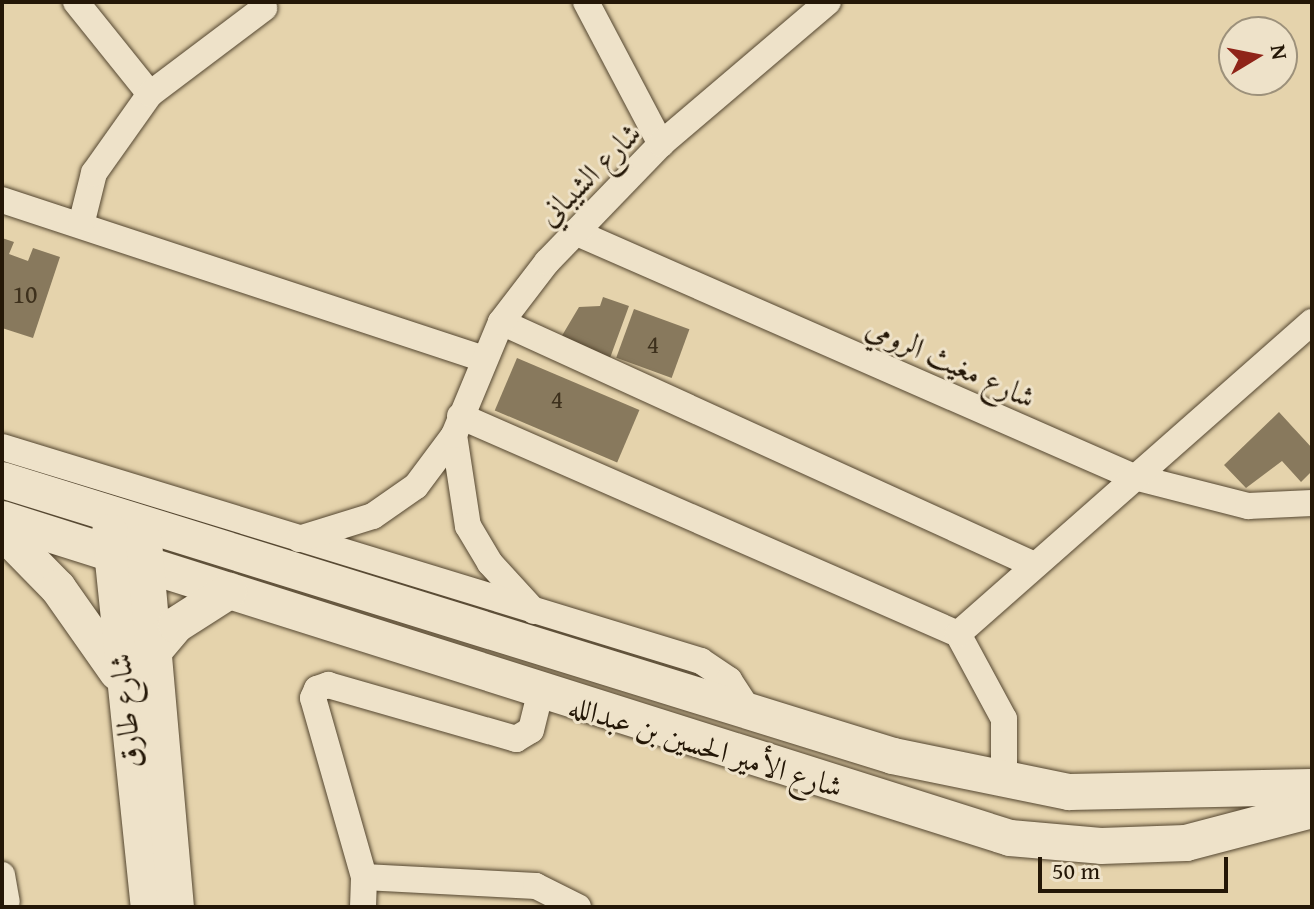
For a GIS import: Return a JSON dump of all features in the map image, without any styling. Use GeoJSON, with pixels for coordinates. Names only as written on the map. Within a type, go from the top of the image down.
{"type":"FeatureCollection","features":[{"type":"Feature","properties":{"kind":"main road","name":"شارع الأمير الحسين بن عبدالله"},"geometry":{"type":"LineString","coordinates":[[2,480],[142,526],[748,709],[893,756],[1004,782],[1069,792],[1312,787]]}},
{"type":"Feature","properties":{"kind":"main road","name":"شارع طارق"},"geometry":{"type":"LineString","coordinates":[[109,515],[111,553],[135,667],[176,907]]}},
{"type":"Feature","properties":{"kind":"main road","name":"شارع الأمير الحسين بن عبدالله"},"geometry":{"type":"LineString","coordinates":[[2,519],[540,694],[1010,838],[1101,846],[1229,837],[1312,810]]}},
{"type":"Feature","properties":{"kind":"main road","name":"شارع طارق"},"geometry":{"type":"LineString","coordinates":[[142,526],[145,563],[135,667],[149,907]]}},
{"type":"Feature","properties":{"kind":"main road"},"geometry":{"type":"LineString","coordinates":[[2,531],[135,667],[176,625],[229,591]]}},
{"type":"Feature","properties":{"kind":"main road"},"geometry":{"type":"LineString","coordinates":[[829,784],[885,776],[893,756]]}},
{"type":"Feature","properties":{"kind":"street"},"geometry":{"type":"LineString","coordinates":[[76,2],[150,94]]}},
{"type":"Feature","properties":{"kind":"street"},"geometry":{"type":"LineString","coordinates":[[586,2],[661,144]]}},
{"type":"Feature","properties":{"kind":"street","name":"شارع الشيباني"},"geometry":{"type":"LineString","coordinates":[[298,539],[350,527],[396,502],[434,467],[457,426],[481,358],[501,322],[575,232],[661,144],[828,2]]}},
{"type":"Feature","properties":{"kind":"street"},"geometry":{"type":"LineString","coordinates":[[81,225],[94,173],[150,94],[264,8]]}},
{"type":"Feature","properties":{"kind":"street"},"geometry":{"type":"LineString","coordinates":[[2,200],[481,358]]}},
{"type":"Feature","properties":{"kind":"street","name":"شارع مغيث الرومي"},"geometry":{"type":"LineString","coordinates":[[575,232],[1134,477],[1248,506],[1312,503]]}},
{"type":"Feature","properties":{"kind":"street"},"geometry":{"type":"LineString","coordinates":[[501,322],[1030,563]]}},
{"type":"Feature","properties":{"kind":"street"},"geometry":{"type":"LineString","coordinates":[[958,634],[1030,563],[1312,322]]}},
{"type":"Feature","properties":{"kind":"street"},"geometry":{"type":"LineString","coordinates":[[457,426],[958,634],[1004,719],[1004,782]]}},
{"type":"Feature","properties":{"kind":"street","name":"شارع الشيباني"},"geometry":{"type":"LineString","coordinates":[[457,426],[468,526],[490,563],[537,614]]}},
{"type":"Feature","properties":{"kind":"street"},"geometry":{"type":"LineString","coordinates":[[2,447],[537,614],[701,661],[729,680],[748,709]]}},
{"type":"Feature","properties":{"kind":"street"},"geometry":{"type":"LineString","coordinates":[[363,907],[364,877],[313,698],[317,689],[328,685],[516,739],[531,730],[540,694]]}},
{"type":"Feature","properties":{"kind":"street"},"geometry":{"type":"LineString","coordinates":[[2,875],[7,902]]}},
{"type":"Feature","properties":{"kind":"street"},"geometry":{"type":"LineString","coordinates":[[364,877],[536,886],[578,907]]}},
{"type":"Feature","properties":{"kind":"building"},"geometry":{"type":"Polygon","coordinates":[[[2,238],[14,242],[9,254],[28,261],[33,248],[60,257],[33,338],[2,328],[2,238]]]}},
{"type":"Feature","properties":{"kind":"building"},"geometry":{"type":"Polygon","coordinates":[[[603,297],[629,306],[610,358],[560,339],[579,307],[600,306],[603,297]]]}},
{"type":"Feature","properties":{"kind":"building"},"geometry":{"type":"Polygon","coordinates":[[[634,309],[689,329],[672,378],[616,358],[634,309]]]}},
{"type":"Feature","properties":{"kind":"building"},"geometry":{"type":"Polygon","coordinates":[[[517,358],[639,410],[617,462],[495,410],[517,358]]]}},
{"type":"Feature","properties":{"kind":"building"},"geometry":{"type":"Polygon","coordinates":[[[1279,412],[1312,448],[1312,471],[1301,482],[1282,461],[1246,488],[1224,465],[1279,412]]]}}]}
